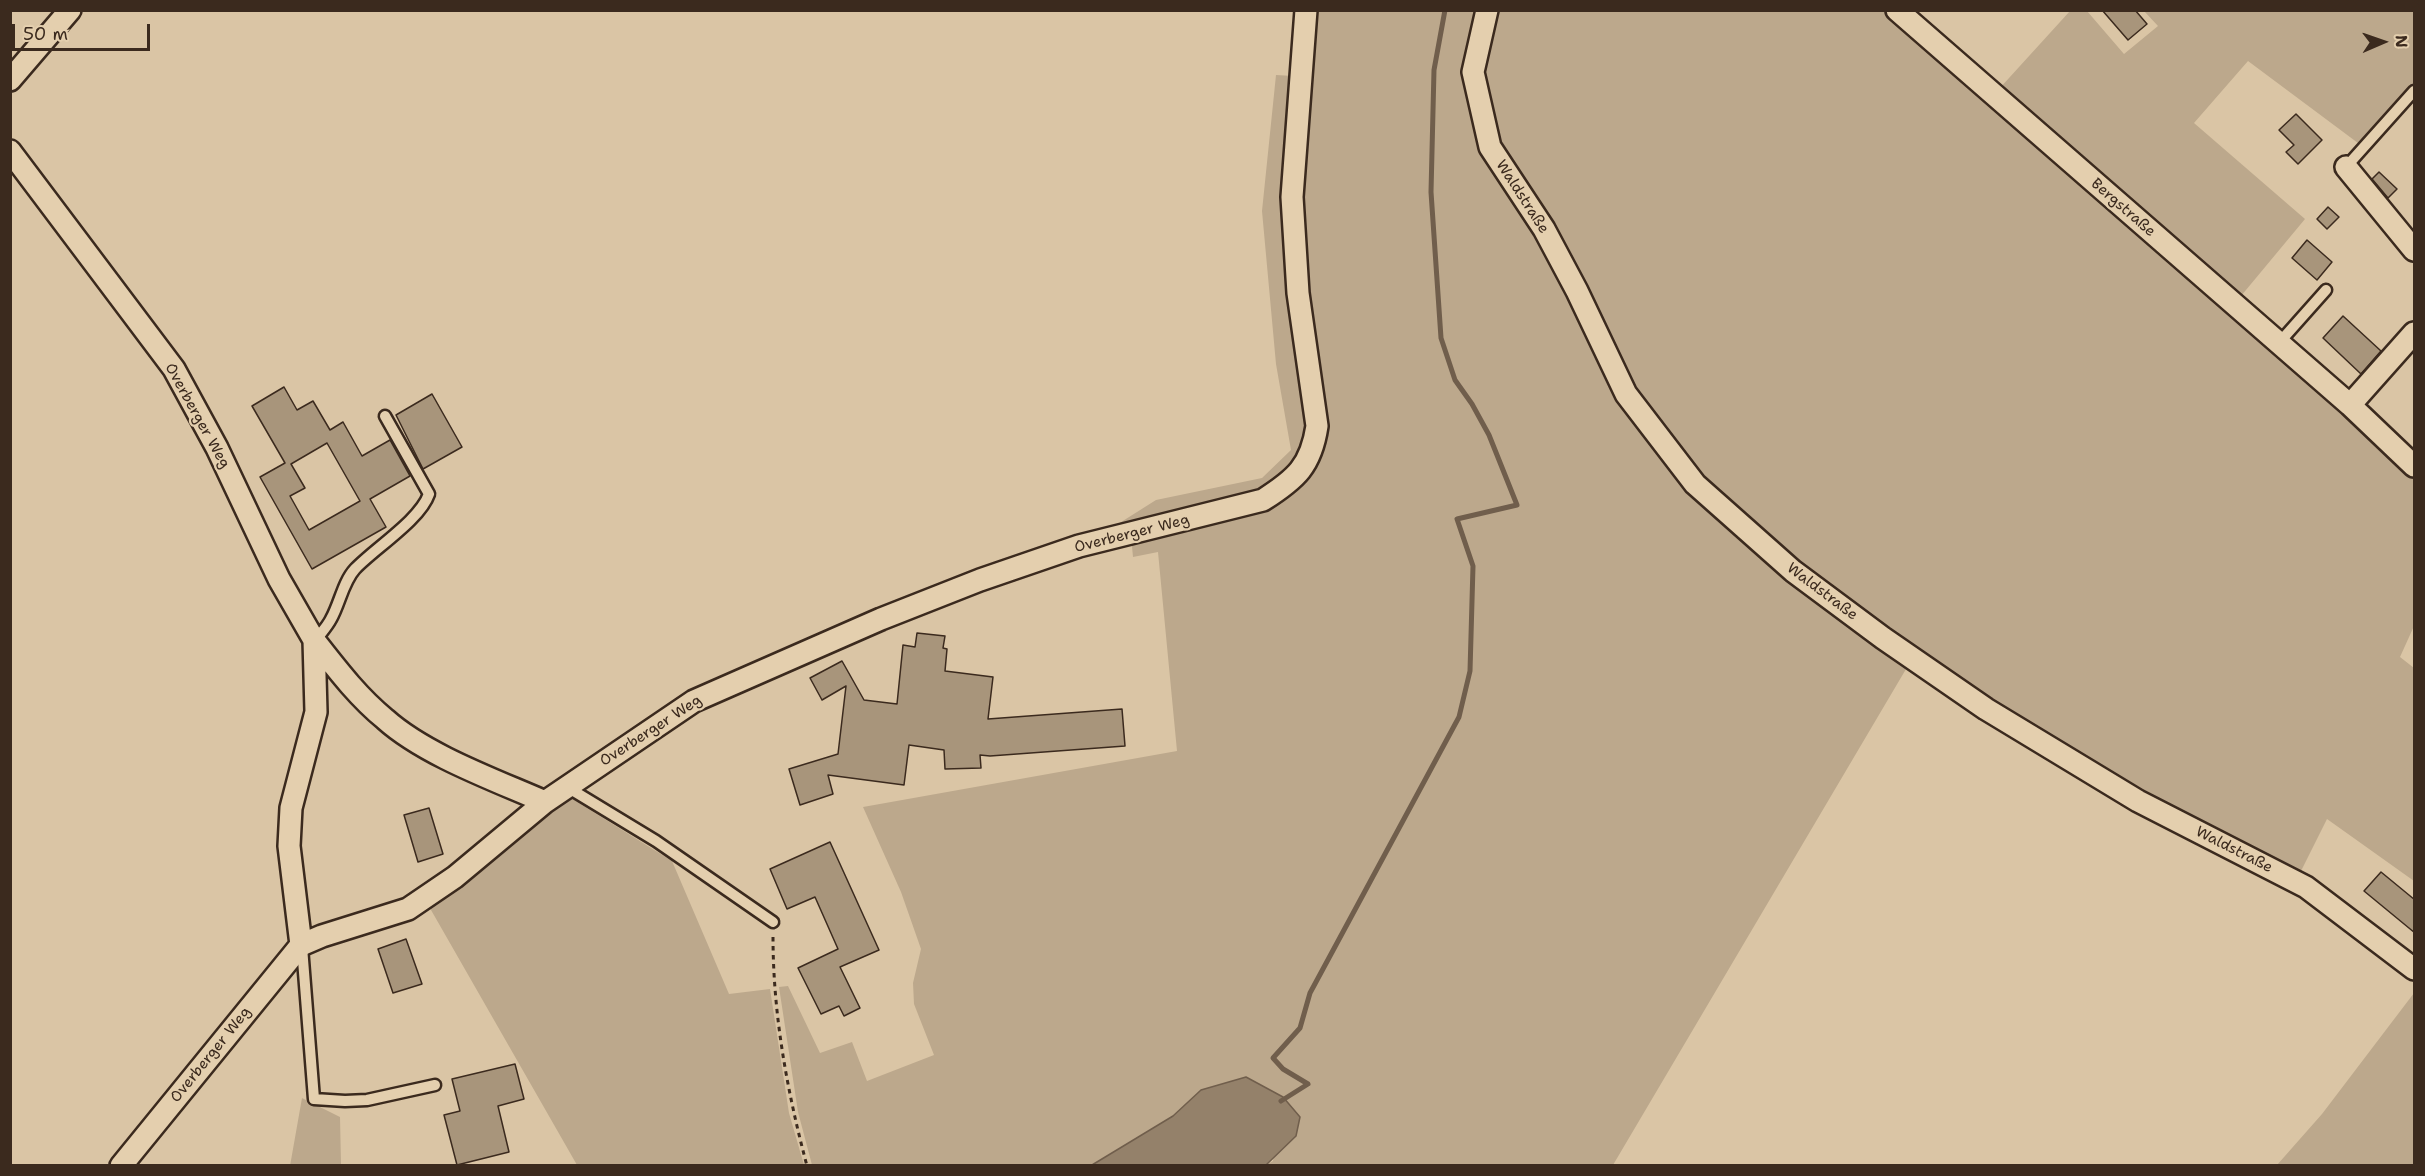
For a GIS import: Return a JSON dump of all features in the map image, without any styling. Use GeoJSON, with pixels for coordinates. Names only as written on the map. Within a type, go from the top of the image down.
{"type":"FeatureCollection","features":[{"type":"Feature","properties":{"kind":"street"},"geometry":{"type":"LineString","coordinates":[[10,80],[70,10]]}},
{"type":"Feature","properties":{"kind":"street","name":"Overberger Weg"},"geometry":{"type":"LineString","coordinates":[[121,1166],[301,945],[322,936],[408,909],[454,877],[545,802],[694,701],[881,619],[980,580],[1079,546],[1263,500],[1289,484],[1306,464],[1314,447],[1317,426],[1298,293],[1292,197],[1306,10]]}},
{"type":"Feature","properties":{"kind":"street","name":"Waldstraße"},"geometry":{"type":"LineString","coordinates":[[1487,10],[1473,72],[1490,147],[1544,229],[1577,291],[1626,394],[1695,484],[1793,571],[1883,638],[1986,709],[2139,801],[2307,887],[2415,969]]}},
{"type":"Feature","properties":{"kind":"street","name":"Bergstraße"},"geometry":{"type":"LineString","coordinates":[[1897,10],[2350,405],[2415,466]]}},
{"type":"Feature","properties":{"kind":"street","name":"Overberger Weg"},"geometry":{"type":"LineString","coordinates":[[10,151],[174,369],[217,448],[279,579],[314,641],[349,686],[386,721],[438,754],[545,802]]}},
{"type":"Feature","properties":{"kind":"street"},"geometry":{"type":"LineString","coordinates":[[2346,168],[2415,250]]}},
{"type":"Feature","properties":{"kind":"street"},"geometry":{"type":"LineString","coordinates":[[2350,405],[2415,333]]}},
{"type":"Feature","properties":{"kind":"street","name":"Overberger Weg"},"geometry":{"type":"LineString","coordinates":[[301,945],[289,846],[291,808],[316,712],[314,641]]}},
{"type":"Feature","properties":{"kind":"lane"},"geometry":{"type":"LineString","coordinates":[[2346,168],[2415,91]]}},
{"type":"Feature","properties":{"kind":"lane"},"geometry":{"type":"LineString","coordinates":[[2278,344],[2326,290]]}},
{"type":"Feature","properties":{"kind":"lane"},"geometry":{"type":"LineString","coordinates":[[314,641],[331,620],[345,584],[354,571],[410,519],[426,502],[429,494],[385,416]]}},
{"type":"Feature","properties":{"kind":"lane"},"geometry":{"type":"LineString","coordinates":[[567,787],[656,841],[773,922]]}},
{"type":"Feature","properties":{"kind":"lane"},"geometry":{"type":"LineString","coordinates":[[301,945],[314,1099],[367,1100],[435,1085]]}},
{"type":"Feature","properties":{"kind":"path"},"geometry":{"type":"LineString","coordinates":[[773,922],[773,974],[780,1034],[794,1114],[807,1166]]}},
{"type":"Feature","properties":{"kind":"shaded area"},"geometry":{"type":"Polygon","coordinates":[[[1885,10],[2152,241],[2414,477],[2414,626],[2400,657],[2414,668],[2414,881],[2327,819],[2298,877],[2027,723],[1886,636],[1698,482],[1629,393],[1493,145],[1476,72],[1490,11],[1885,10]]]}},
{"type":"Feature","properties":{"kind":"shaded area"},"geometry":{"type":"Polygon","coordinates":[[[1310,11],[1485,11],[1479,114],[1576,292],[1694,488],[1909,664],[1613,1165],[1266,1165],[1273,1161],[1283,1097],[1246,1077],[1201,1090],[1173,1116],[1092,1165],[812,1165],[798,1112],[779,987],[788,986],[820,1053],[852,1042],[867,1081],[934,1055],[914,1004],[913,983],[921,949],[901,892],[863,807],[1177,751],[1158,552],[1133,557],[1131,536],[1264,503],[1311,466],[1294,196],[1310,11]]]}},
{"type":"Feature","properties":{"kind":"shaded area"},"geometry":{"type":"Polygon","coordinates":[[[2070,11],[2087,11],[2124,54],[2158,26],[2144,11],[2414,11],[2414,88],[2362,146],[2248,61],[2194,123],[2305,219],[2236,302],[1999,89],[2070,11]]]}},
{"type":"Feature","properties":{"kind":"shaded area"},"geometry":{"type":"Polygon","coordinates":[[[1276,75],[1293,76],[1313,425],[1302,462],[1260,495],[1131,527],[1118,524],[1156,500],[1262,478],[1291,450],[1276,364],[1262,211],[1276,75]]]}},
{"type":"Feature","properties":{"kind":"shaded area"},"geometry":{"type":"Polygon","coordinates":[[[566,795],[672,861],[729,994],[770,989],[789,1113],[804,1165],[577,1165],[427,903],[566,795]]]}},
{"type":"Feature","properties":{"kind":"shaded area"},"geometry":{"type":"Polygon","coordinates":[[[2414,993],[2414,1165],[2277,1165],[2322,1114],[2414,993]]]}},
{"type":"Feature","properties":{"kind":"shaded area"},"geometry":{"type":"Polygon","coordinates":[[[1246,1077],[1283,1097],[1300,1117],[1296,1136],[1266,1165],[1092,1165],[1173,1116],[1201,1090],[1246,1077]]]}},
{"type":"Feature","properties":{"kind":"shaded area"},"geometry":{"type":"Polygon","coordinates":[[[302,1098],[340,1117],[341,1165],[290,1166],[302,1098]]]}},
{"type":"Feature","properties":{"kind":"building"},"geometry":{"type":"Polygon","coordinates":[[[2102,10],[2135,10],[2147,24],[2128,40],[2102,10]]]}},
{"type":"Feature","properties":{"kind":"building"},"geometry":{"type":"Polygon","coordinates":[[[2296,114],[2322,140],[2298,164],[2286,152],[2294,145],[2279,130],[2296,114]]]}},
{"type":"Feature","properties":{"kind":"building"},"geometry":{"type":"Polygon","coordinates":[[[2379,172],[2397,189],[2388,198],[2372,179],[2379,172]]]}},
{"type":"Feature","properties":{"kind":"building"},"geometry":{"type":"Polygon","coordinates":[[[2328,207],[2339,217],[2327,229],[2317,219],[2328,207]]]}},
{"type":"Feature","properties":{"kind":"building"},"geometry":{"type":"Polygon","coordinates":[[[2307,240],[2332,262],[2317,280],[2292,258],[2307,240]]]}},
{"type":"Feature","properties":{"kind":"building"},"geometry":{"type":"Polygon","coordinates":[[[2343,316],[2381,351],[2361,374],[2323,338],[2343,316]]]}},
{"type":"Feature","properties":{"kind":"building"},"geometry":{"type":"Polygon","coordinates":[[[284,387],[297,410],[313,401],[330,430],[343,422],[362,456],[390,440],[410,476],[370,499],[386,527],[312,569],[260,477],[285,463],[252,406],[284,387]],[[327,443],[291,464],[305,488],[290,496],[309,530],[360,501],[327,443]]]}},
{"type":"Feature","properties":{"kind":"building"},"geometry":{"type":"Polygon","coordinates":[[[432,394],[462,447],[423,469],[396,415],[432,394]]]}},
{"type":"Feature","properties":{"kind":"building"},"geometry":{"type":"Polygon","coordinates":[[[917,633],[945,636],[943,648],[947,649],[945,671],[993,677],[988,719],[1122,709],[1125,746],[980,755],[981,768],[945,769],[944,750],[909,745],[904,785],[828,775],[833,794],[800,805],[789,769],[838,754],[846,686],[822,700],[810,678],[842,661],[864,700],[897,704],[903,645],[915,647],[917,633]]]}},
{"type":"Feature","properties":{"kind":"building"},"geometry":{"type":"Polygon","coordinates":[[[429,808],[443,854],[418,862],[404,815],[429,808]]]}},
{"type":"Feature","properties":{"kind":"building"},"geometry":{"type":"Polygon","coordinates":[[[830,842],[879,950],[840,967],[860,1008],[844,1016],[839,1006],[821,1014],[798,968],[838,949],[815,897],[787,909],[770,869],[830,842]]]}},
{"type":"Feature","properties":{"kind":"building"},"geometry":{"type":"Polygon","coordinates":[[[2381,872],[2415,900],[2415,933],[2364,891],[2381,872]]]}},
{"type":"Feature","properties":{"kind":"building"},"geometry":{"type":"Polygon","coordinates":[[[406,939],[422,984],[393,993],[378,949],[406,939]]]}},
{"type":"Feature","properties":{"kind":"building"},"geometry":{"type":"Polygon","coordinates":[[[515,1064],[524,1099],[498,1106],[509,1152],[457,1165],[444,1115],[460,1111],[452,1079],[515,1064]]]}},
{"type":"Feature","properties":{"kind":"waterway"},"geometry":{"type":"LineString","coordinates":[[1281,1101],[1308,1084],[1283,1069],[1273,1058],[1300,1028],[1310,993],[1459,717],[1470,671],[1473,566],[1457,519],[1517,505],[1489,435],[1472,404],[1455,380],[1441,338],[1431,192],[1434,70],[1445,10]]}}]}
